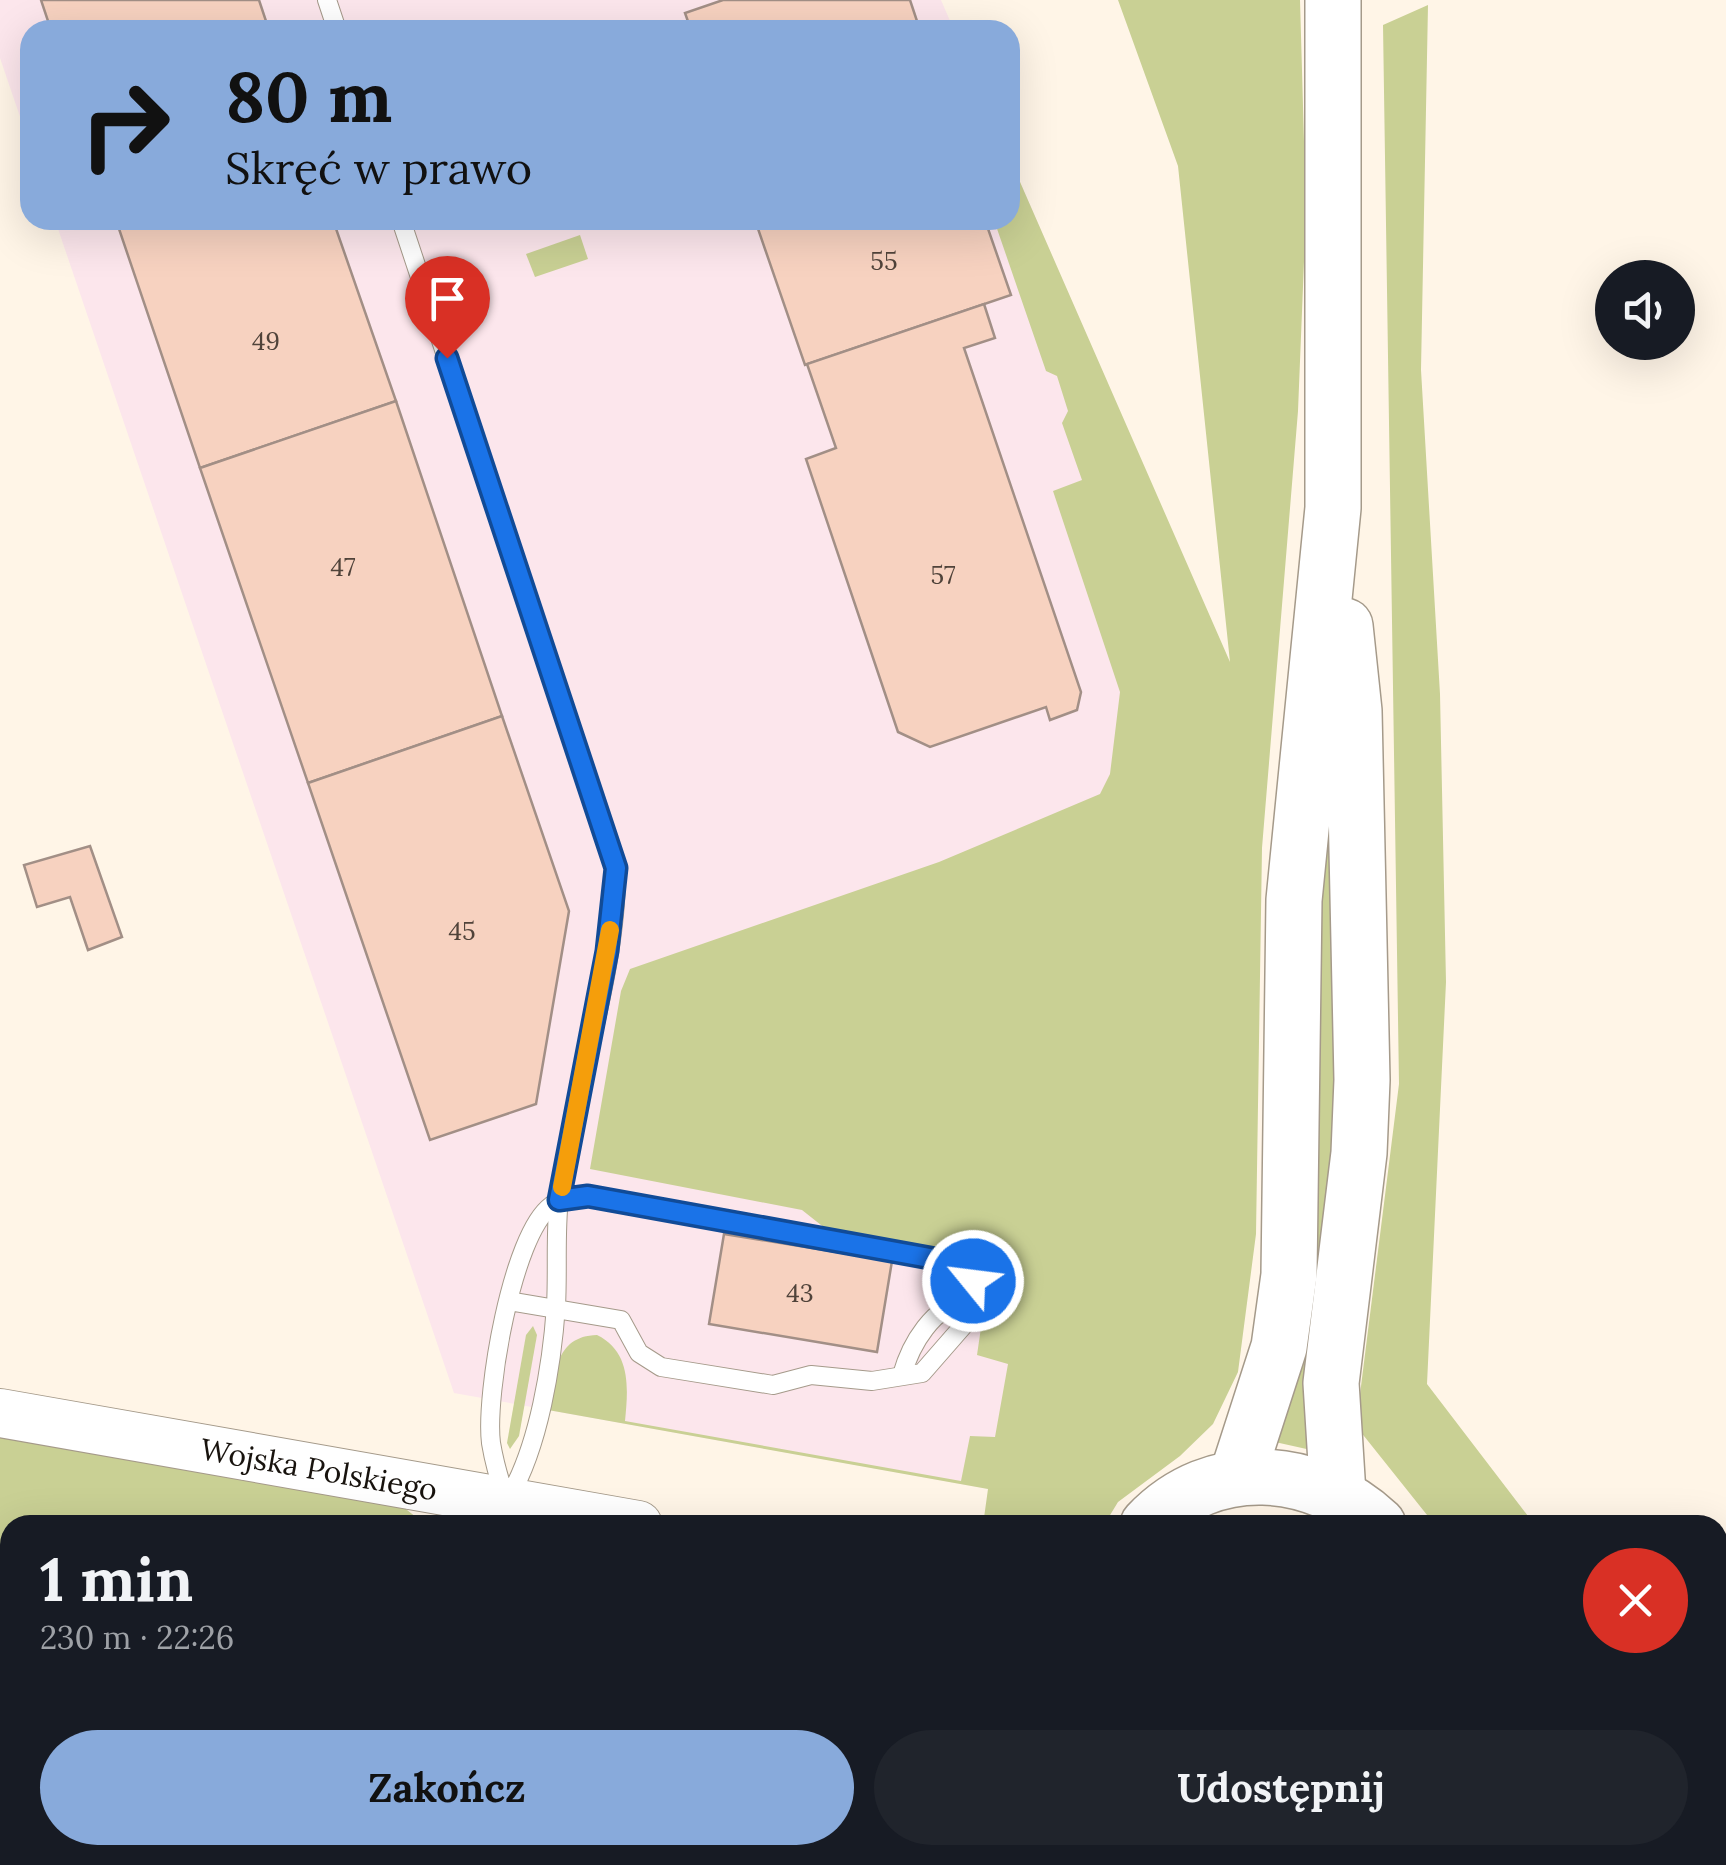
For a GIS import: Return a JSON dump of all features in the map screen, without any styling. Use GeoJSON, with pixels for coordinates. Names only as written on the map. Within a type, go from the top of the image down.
{"type":"FeatureCollection","features":[{"type":"Feature","properties":{"kind":"main road"},"geometry":{"type":"LineString","coordinates":[[1237,1477],[1279,1347],[1289,1275],[1294,900],[1333,508],[1334,0]]}},
{"type":"Feature","properties":{"kind":"main road"},"geometry":{"type":"LineString","coordinates":[[1333,508],[1354,711],[1362,1031],[1359,1153],[1331,1383],[1351,1515]]}},
{"type":"Feature","properties":{"kind":"main road"},"geometry":{"type":"LineString","coordinates":[[1160,1515],[1180,1498],[1237,1477],[1271,1476],[1306,1481],[1351,1515]]}},
{"type":"Feature","properties":{"kind":"street","name":"Wojska Polskiego"},"geometry":{"type":"LineString","coordinates":[[0,1413],[504,1513]]}},
{"type":"Feature","properties":{"kind":"lane"},"geometry":{"type":"LineString","coordinates":[[404,230],[616,868],[607,951],[559,1200],[556,1309],[530,1452],[504,1513]]}},
{"type":"Feature","properties":{"kind":"lane"},"geometry":{"type":"LineString","coordinates":[[504,1513],[491,1441],[491,1414],[509,1301],[524,1244],[542,1215],[559,1200],[588,1196],[963,1264],[973,1281],[962,1326],[922,1373],[872,1381],[811,1375],[773,1386],[661,1368],[639,1352],[621,1320],[509,1301]]}},
{"type":"Feature","properties":{"kind":"lane"},"geometry":{"type":"LineString","coordinates":[[902,1375],[911,1347],[946,1305],[967,1299]]}},
{"type":"Feature","properties":{"kind":"shaded area"},"geometry":{"type":"Polygon","coordinates":[[[0,0],[941,0],[950,20],[20,20],[20,117],[0,58],[0,0]]]}},
{"type":"Feature","properties":{"kind":"shaded area"},"geometry":{"type":"Polygon","coordinates":[[[1020,182],[1231,667],[989,1489],[454,1393],[58,230],[1020,230],[1020,182]]]}},
{"type":"Feature","properties":{"kind":"green space"},"geometry":{"type":"Polygon","coordinates":[[[1118,0],[1300,0],[1306,212],[1298,411],[1262,848],[1256,1234],[1238,1372],[1213,1424],[1180,1456],[1118,1502],[1110,1515],[984,1515],[988,1489],[548,1410],[555,1372],[564,1350],[583,1337],[597,1335],[617,1351],[622,1362],[627,1385],[625,1421],[961,1481],[970,1436],[995,1437],[1008,1364],[977,1355],[988,1280],[987,1272],[972,1257],[826,1229],[802,1210],[590,1169],[621,991],[630,969],[939,862],[1100,794],[1110,774],[1120,692],[1053,491],[1082,480],[1062,423],[1068,411],[1057,376],[1046,371],[997,230],[1020,230],[1020,182],[1230,662],[1178,166],[1118,0]]]}},
{"type":"Feature","properties":{"kind":"green space"},"geometry":{"type":"Polygon","coordinates":[[[1428,5],[1421,370],[1440,694],[1446,982],[1427,1384],[1527,1515],[1427,1515],[1356,1426],[1399,1084],[1383,25],[1428,5]]]}},
{"type":"Feature","properties":{"kind":"green space"},"geometry":{"type":"Polygon","coordinates":[[[580,235],[588,259],[535,277],[526,254],[580,235]]]}},
{"type":"Feature","properties":{"kind":"green space"},"geometry":{"type":"Polygon","coordinates":[[[1325,713],[1346,1020],[1311,1450],[1275,1442],[1325,713]]]}},
{"type":"Feature","properties":{"kind":"green space"},"geometry":{"type":"Polygon","coordinates":[[[533,1326],[537,1335],[519,1436],[510,1449],[507,1443],[526,1335],[533,1326]]]}},
{"type":"Feature","properties":{"kind":"green space"},"geometry":{"type":"Polygon","coordinates":[[[0,1435],[402,1506],[413,1515],[0,1515],[0,1435]]]}},
{"type":"Feature","properties":{"kind":"building"},"geometry":{"type":"Polygon","coordinates":[[[41,0],[259,0],[266,20],[48,20],[41,0]]]}},
{"type":"Feature","properties":{"kind":"building"},"geometry":{"type":"Polygon","coordinates":[[[723,0],[910,0],[917,20],[687,20],[685,13],[723,0]]]}},
{"type":"Feature","properties":{"kind":"building"},"geometry":{"type":"Polygon","coordinates":[[[119,230],[336,230],[396,401],[200,468],[119,230]]]}},
{"type":"Feature","properties":{"kind":"building"},"geometry":{"type":"Polygon","coordinates":[[[758,230],[988,230],[1011,295],[805,365],[758,230]]]}},
{"type":"Feature","properties":{"kind":"building"},"geometry":{"type":"Polygon","coordinates":[[[984,304],[995,338],[964,348],[1081,692],[1077,710],[1050,720],[1046,707],[930,747],[898,732],[806,459],[836,448],[807,364],[984,304]]]}},
{"type":"Feature","properties":{"kind":"building"},"geometry":{"type":"Polygon","coordinates":[[[396,401],[502,716],[308,783],[200,468],[396,401]]]}},
{"type":"Feature","properties":{"kind":"building"},"geometry":{"type":"Polygon","coordinates":[[[502,716],[569,911],[536,1104],[430,1140],[308,783],[502,716]]]}},
{"type":"Feature","properties":{"kind":"building"},"geometry":{"type":"Polygon","coordinates":[[[90,846],[122,937],[88,950],[70,897],[37,907],[24,865],[90,846]]]}},
{"type":"Feature","properties":{"kind":"building"},"geometry":{"type":"Polygon","coordinates":[[[724,1234],[892,1261],[877,1352],[709,1324],[724,1234]]]}},
{"type":"Feature","properties":{"kind":"slow traffic"},"geometry":{"type":"LineString","coordinates":[[562,1187],[610,930]]}},
{"type":"Feature","properties":{"kind":"route"},"geometry":{"type":"LineString","coordinates":[[447,358],[616,868],[617,888],[607,951],[559,1200],[588,1196],[963,1264],[973,1281]]}}]}
